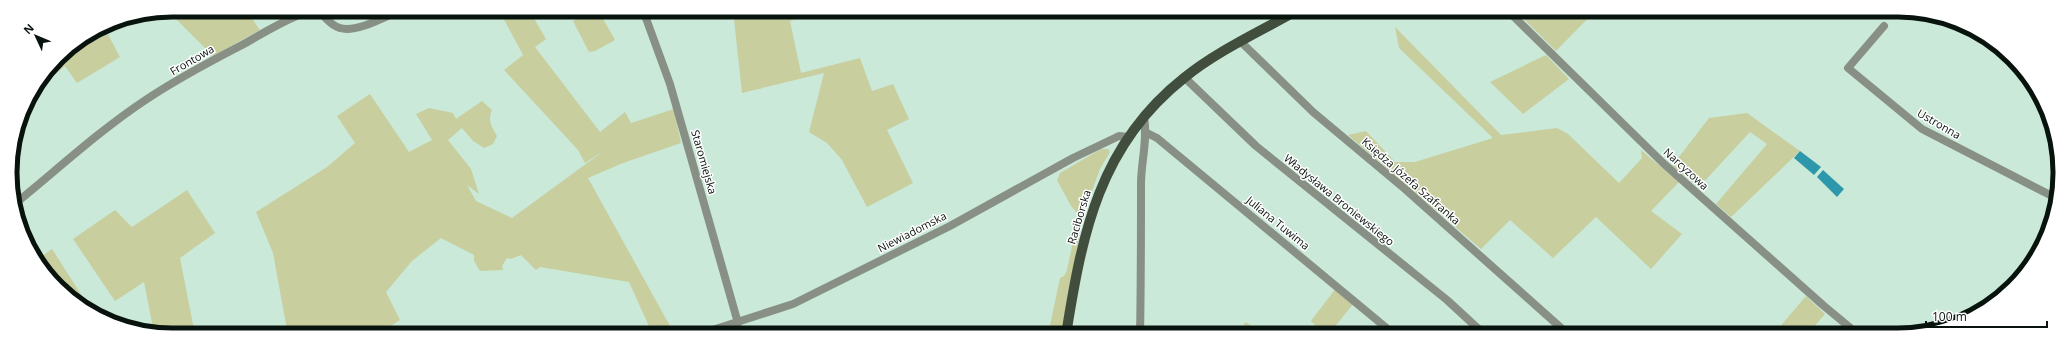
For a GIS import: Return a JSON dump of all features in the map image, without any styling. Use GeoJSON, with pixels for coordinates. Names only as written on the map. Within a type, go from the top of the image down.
{"type":"FeatureCollection","features":[{"type":"Feature","properties":{"kind":"main road","name":"Raciborska"},"geometry":{"type":"LineString","coordinates":[[1067,328],[1076,272],[1092,211],[1108,172],[1129,137],[1159,100],[1184,77],[1286,17]]}},
{"type":"Feature","properties":{"kind":"street","name":"Frontowa"},"geometry":{"type":"LineString","coordinates":[[19,200],[144,101],[210,61],[296,17]]}},
{"type":"Feature","properties":{"kind":"street","name":"Frontowa"},"geometry":{"type":"LineString","coordinates":[[324,17],[341,29],[361,27],[385,17]]}},
{"type":"Feature","properties":{"kind":"street","name":"Staromiejska"},"geometry":{"type":"LineString","coordinates":[[646,17],[670,84],[738,323]]}},
{"type":"Feature","properties":{"kind":"street","name":"Narcyzowa"},"geometry":{"type":"LineString","coordinates":[[1514,17],[1663,163],[1851,328]]}},
{"type":"Feature","properties":{"kind":"street","name":"Ustronna"},"geometry":{"type":"LineString","coordinates":[[1884,26],[1848,68],[1922,129],[2051,196]]}},
{"type":"Feature","properties":{"kind":"street","name":"Księdza Józefa Szafranka"},"geometry":{"type":"LineString","coordinates":[[1241,42],[1313,112],[1405,189],[1561,328]]}},
{"type":"Feature","properties":{"kind":"street","name":"Władysława Broniewskiego"},"geometry":{"type":"LineString","coordinates":[[1184,77],[1256,146],[1447,300],[1477,328]]}},
{"type":"Feature","properties":{"kind":"street"},"geometry":{"type":"LineString","coordinates":[[1140,328],[1142,277],[1141,182],[1145,132],[1144,117]]}},
{"type":"Feature","properties":{"kind":"street","name":"Juliana Tuwima"},"geometry":{"type":"LineString","coordinates":[[1145,132],[1157,138],[1387,328]]}},
{"type":"Feature","properties":{"kind":"street","name":"Niewiadomska"},"geometry":{"type":"LineString","coordinates":[[721,328],[793,304],[950,226],[1099,145],[1119,136],[1129,137]]}},
{"type":"Feature","properties":{"kind":"green space"},"geometry":{"type":"Polygon","coordinates":[[[174,17],[251,17],[260,30],[213,56],[174,17]]]}},
{"type":"Feature","properties":{"kind":"green space"},"geometry":{"type":"Polygon","coordinates":[[[503,17],[533,17],[546,39],[535,47],[600,132],[625,112],[631,123],[674,109],[681,143],[623,163],[588,178],[671,328],[650,328],[629,282],[540,267],[536,270],[521,255],[511,259],[507,258],[502,266],[503,270],[480,271],[474,261],[474,255],[441,238],[412,261],[386,292],[400,320],[387,328],[287,328],[273,253],[256,212],[327,167],[355,143],[337,116],[370,94],[409,152],[432,140],[416,114],[429,108],[453,113],[456,119],[482,101],[492,110],[490,121],[497,136],[493,144],[484,148],[473,141],[462,128],[448,140],[471,169],[479,194],[467,185],[476,201],[512,218],[605,150],[585,163],[578,150],[504,70],[523,55],[503,17]]]}},
{"type":"Feature","properties":{"kind":"green space"},"geometry":{"type":"Polygon","coordinates":[[[580,17],[602,17],[615,40],[595,51],[589,52],[573,21],[580,17]]]}},
{"type":"Feature","properties":{"kind":"green space"},"geometry":{"type":"Polygon","coordinates":[[[734,17],[803,17],[790,21],[801,73],[860,58],[872,91],[893,84],[909,119],[887,130],[913,183],[867,207],[842,160],[827,143],[809,132],[824,73],[742,93],[734,17]]]}},
{"type":"Feature","properties":{"kind":"green space"},"geometry":{"type":"Polygon","coordinates":[[[1526,17],[1589,17],[1556,51],[1524,19],[1526,17]]]}},
{"type":"Feature","properties":{"kind":"green space"},"geometry":{"type":"Polygon","coordinates":[[[1395,27],[1501,135],[1557,128],[1568,134],[1619,183],[1642,158],[1641,150],[1679,182],[1651,211],[1682,234],[1651,269],[1596,217],[1553,258],[1510,220],[1481,249],[1348,135],[1366,131],[1395,162],[1415,162],[1493,138],[1399,48],[1395,27]]]}},
{"type":"Feature","properties":{"kind":"green space"},"geometry":{"type":"Polygon","coordinates":[[[107,32],[120,57],[77,83],[65,66],[46,82],[78,49],[107,32]]]}},
{"type":"Feature","properties":{"kind":"green space"},"geometry":{"type":"Polygon","coordinates":[[[1546,55],[1569,79],[1523,114],[1490,82],[1546,55]]]}},
{"type":"Feature","properties":{"kind":"green space"},"geometry":{"type":"Polygon","coordinates":[[[1747,113],[1800,151],[1731,217],[1716,204],[1767,144],[1750,132],[1699,187],[1672,166],[1709,118],[1747,113]]]}},
{"type":"Feature","properties":{"kind":"green space"},"geometry":{"type":"Polygon","coordinates":[[[1101,149],[1108,149],[1110,152],[1100,169],[1082,218],[1071,206],[1057,180],[1060,173],[1101,149]]]}},
{"type":"Feature","properties":{"kind":"green space"},"geometry":{"type":"Polygon","coordinates":[[[187,190],[215,233],[180,258],[194,328],[153,327],[144,282],[115,301],[73,239],[115,210],[132,227],[187,190]]]}},
{"type":"Feature","properties":{"kind":"green space"},"geometry":{"type":"Polygon","coordinates":[[[1078,219],[1081,224],[1064,328],[1049,328],[1060,278],[1064,276],[1067,270],[1078,219]]]}},
{"type":"Feature","properties":{"kind":"green space"},"geometry":{"type":"Polygon","coordinates":[[[52,249],[86,302],[56,275],[42,256],[52,249]]]}},
{"type":"Feature","properties":{"kind":"green space"},"geometry":{"type":"Polygon","coordinates":[[[1336,288],[1354,303],[1334,328],[1318,328],[1311,321],[1336,288]]]}},
{"type":"Feature","properties":{"kind":"green space"},"geometry":{"type":"Polygon","coordinates":[[[1806,296],[1825,314],[1813,328],[1779,328],[1806,296]]]}},
{"type":"Feature","properties":{"kind":"green space"},"geometry":{"type":"Polygon","coordinates":[[[1246,322],[1254,328],[1241,328],[1246,322]]]}},
{"type":"Feature","properties":{"kind":"water"},"geometry":{"type":"Polygon","coordinates":[[[1800,151],[1821,167],[1814,175],[1794,158],[1800,151]]]}},
{"type":"Feature","properties":{"kind":"water"},"geometry":{"type":"Polygon","coordinates":[[[1823,170],[1844,189],[1837,197],[1817,177],[1823,170]]]}}]}
